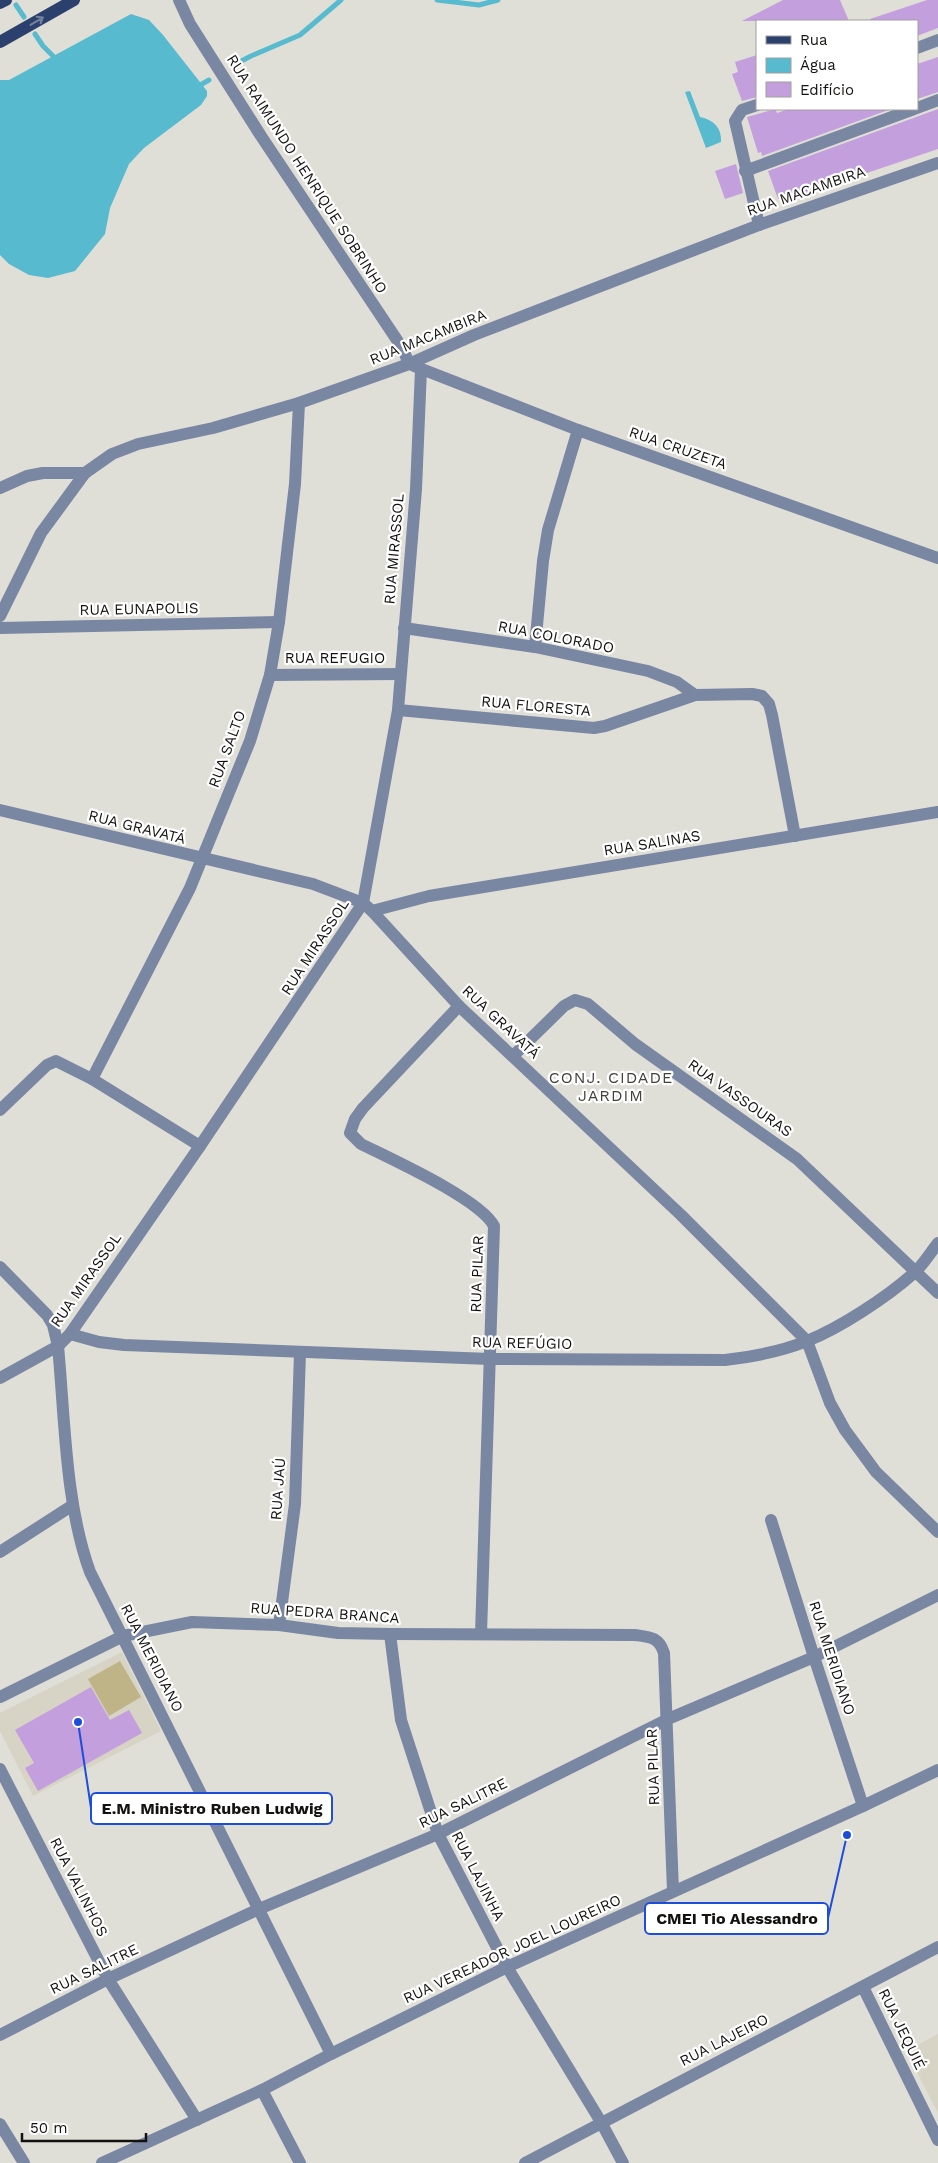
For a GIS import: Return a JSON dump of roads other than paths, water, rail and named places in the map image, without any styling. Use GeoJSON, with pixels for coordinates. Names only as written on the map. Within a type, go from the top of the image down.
{"type":"FeatureCollection","features":[{"type":"Feature","properties":{"kind":"main road"},"geometry":{"type":"LineString","coordinates":[[0,3],[6,0]]}},
{"type":"Feature","properties":{"kind":"main road"},"geometry":{"type":"LineString","coordinates":[[0,42],[74,0]]}},
{"type":"Feature","properties":{"kind":"street","name":"RUA RAIMUNDO HENRIQUE SOBRINHO"},"geometry":{"type":"LineString","coordinates":[[179,0],[190,24],[261,136],[415,366]]}},
{"type":"Feature","properties":{"kind":"street"},"geometry":{"type":"LineString","coordinates":[[918,48],[938,40]]}},
{"type":"Feature","properties":{"kind":"street"},"geometry":{"type":"LineString","coordinates":[[918,107],[938,100]]}},
{"type":"Feature","properties":{"kind":"street"},"geometry":{"type":"LineString","coordinates":[[756,104],[742,110],[735,120],[745,171],[759,225]]}},
{"type":"Feature","properties":{"kind":"street"},"geometry":{"type":"LineString","coordinates":[[745,171],[910,110]]}},
{"type":"Feature","properties":{"kind":"street","name":"RUA MACAMBIRA"},"geometry":{"type":"LineString","coordinates":[[0,616],[41,533],[85,473],[112,454],[138,444],[213,428],[415,366],[474,335],[759,225],[938,163]]}},
{"type":"Feature","properties":{"kind":"street","name":"RUA CRUZETA"},"geometry":{"type":"LineString","coordinates":[[415,366],[578,430],[938,558]]}},
{"type":"Feature","properties":{"kind":"street","name":"RUA MIRASSOL"},"geometry":{"type":"LineString","coordinates":[[0,1378],[58,1346],[70,1334],[367,907],[398,710],[416,488],[415,366]]}},
{"type":"Feature","properties":{"kind":"street","name":"RUA SALTO"},"geometry":{"type":"LineString","coordinates":[[92,1079],[180,908],[202,859],[250,740],[270,675],[279,622],[295,484],[299,403]]}},
{"type":"Feature","properties":{"kind":"street"},"geometry":{"type":"LineString","coordinates":[[535,647],[547,537],[553,508],[578,430]]}},
{"type":"Feature","properties":{"kind":"street"},"geometry":{"type":"LineString","coordinates":[[0,488],[27,476],[43,473],[85,473]]}},
{"type":"Feature","properties":{"kind":"street","name":"RUA EUNAPOLIS"},"geometry":{"type":"LineString","coordinates":[[0,628],[279,622]]}},
{"type":"Feature","properties":{"kind":"street","name":"RUA COLORADO"},"geometry":{"type":"LineString","coordinates":[[404,628],[535,647],[667,677],[695,696]]}},
{"type":"Feature","properties":{"kind":"street","name":"RUA REFUGIO"},"geometry":{"type":"LineString","coordinates":[[270,675],[400,674]]}},
{"type":"Feature","properties":{"kind":"street","name":"RUA FLORESTA"},"geometry":{"type":"LineString","coordinates":[[398,710],[594,728],[695,696],[752,694],[762,696],[769,704],[795,836]]}},
{"type":"Feature","properties":{"kind":"street","name":"RUA GRAVATÁ"},"geometry":{"type":"LineString","coordinates":[[0,810],[313,884],[367,907],[459,1006],[681,1215],[807,1341],[830,1403],[845,1430],[876,1472],[938,1532]]}},
{"type":"Feature","properties":{"kind":"street","name":"RUA SALINAS"},"geometry":{"type":"LineString","coordinates":[[367,907],[938,812]]}},
{"type":"Feature","properties":{"kind":"street","name":"RUA VASSOURAS"},"geometry":{"type":"LineString","coordinates":[[513,1056],[564,1006],[575,1000],[583,1001],[642,1049],[797,1159],[938,1293]]}},
{"type":"Feature","properties":{"kind":"street","name":"RUA PILAR"},"geometry":{"type":"LineString","coordinates":[[459,1006],[363,1108],[355,1119],[350,1133],[362,1144],[456,1193],[482,1210],[494,1226],[481,1634]]}},
{"type":"Feature","properties":{"kind":"street"},"geometry":{"type":"LineString","coordinates":[[0,1110],[52,1062],[61,1063],[92,1079],[200,1146]]}},
{"type":"Feature","properties":{"kind":"street","name":"RUA REFÚGIO"},"geometry":{"type":"LineString","coordinates":[[70,1334],[99,1342],[124,1345],[300,1353],[490,1359],[725,1360],[746,1358],[807,1341],[872,1304],[915,1272],[938,1243]]}},
{"type":"Feature","properties":{"kind":"street","name":"RUA MERIDIANO"},"geometry":{"type":"LineString","coordinates":[[0,1267],[47,1315],[53,1325],[58,1346],[73,1505],[83,1553],[90,1572],[331,2054]]}},
{"type":"Feature","properties":{"kind":"street","name":"RUA JAÚ"},"geometry":{"type":"LineString","coordinates":[[279,1625],[296,1504],[300,1353]]}},
{"type":"Feature","properties":{"kind":"street"},"geometry":{"type":"LineString","coordinates":[[0,1552],[73,1505]]}},
{"type":"Feature","properties":{"kind":"street","name":"RUA MERIDIANO"},"geometry":{"type":"LineString","coordinates":[[771,1520],[863,1806]]}},
{"type":"Feature","properties":{"kind":"street","name":"RUA SALITRE"},"geometry":{"type":"LineString","coordinates":[[0,2035],[108,1978],[259,1909],[438,1834],[668,1719],[814,1657],[938,1595]]}},
{"type":"Feature","properties":{"kind":"street","name":"RUA PEDRA BRANCA"},"geometry":{"type":"LineString","coordinates":[[0,1697],[122,1636],[192,1622],[279,1625],[338,1633],[635,1635],[656,1638],[660,1643]]}},
{"type":"Feature","properties":{"kind":"street","name":"RUA LAJINHA"},"geometry":{"type":"LineString","coordinates":[[390,1634],[401,1720],[438,1834],[507,1968],[601,2122],[623,2163]]}},
{"type":"Feature","properties":{"kind":"street","name":"RUA PILAR"},"geometry":{"type":"LineString","coordinates":[[660,1643],[664,1653],[668,1719],[673,1891]]}},
{"type":"Feature","properties":{"kind":"street","name":"RUA VALINHOS"},"geometry":{"type":"LineString","coordinates":[[0,1769],[108,1978],[197,2120]]}},
{"type":"Feature","properties":{"kind":"street","name":"RUA VEREADOR JOEL LOUREIRO"},"geometry":{"type":"LineString","coordinates":[[102,2163],[262,2090],[507,1968],[938,1770]]}},
{"type":"Feature","properties":{"kind":"street","name":"RUA LAJEIRO"},"geometry":{"type":"LineString","coordinates":[[525,2163],[938,1947]]}},
{"type":"Feature","properties":{"kind":"street","name":"RUA JEQUIÉ"},"geometry":{"type":"LineString","coordinates":[[863,1986],[938,2140]]}},
{"type":"Feature","properties":{"kind":"street"},"geometry":{"type":"LineString","coordinates":[[262,2090],[300,2163]]}},
{"type":"Feature","properties":{"kind":"street"},"geometry":{"type":"LineString","coordinates":[[0,2124],[24,2163]]}},
{"type":"Feature","properties":{"kind":"water"},"geometry":{"type":"Polygon","coordinates":[[[131,14],[149,20],[163,35],[207,91],[207,96],[201,105],[144,148],[129,164],[110,208],[105,234],[75,271],[48,278],[29,275],[9,264],[0,255],[0,80],[9,80],[131,14]]]}},
{"type":"Feature","properties":{"kind":"water"},"geometry":{"type":"Polygon","coordinates":[[[690,91],[700,117],[716,125],[720,133],[721,142],[706,148],[685,92],[690,91]]]}},
{"type":"Feature","properties":{"kind":"waterway"},"geometry":{"type":"LineString","coordinates":[[232,66],[300,35],[341,0]]}},
{"type":"Feature","properties":{"kind":"waterway"},"geometry":{"type":"LineString","coordinates":[[437,0],[479,5],[498,0]]}},
{"type":"Feature","properties":{"kind":"waterway"},"geometry":{"type":"LineString","coordinates":[[16,5],[24,17]]}},
{"type":"Feature","properties":{"kind":"waterway"},"geometry":{"type":"LineString","coordinates":[[35,34],[53,56]]}},
{"type":"Feature","properties":{"kind":"waterway"},"geometry":{"type":"LineString","coordinates":[[202,84],[209,80]]}},
{"type":"Feature","properties":{"kind":"place","name":"E.M. Ministro Ruben Ludwig"},"geometry":{"type":"Point","coordinates":[78,1722]}},
{"type":"Feature","properties":{"kind":"place","name":"CMEI Tio Alessandro"},"geometry":{"type":"Point","coordinates":[847,1835]}},
{"type":"Feature","properties":{"kind":"district","name":"CONJ. CIDADE JARDIM"},"geometry":{"type":"Point","coordinates":[611,1086]}}]}
